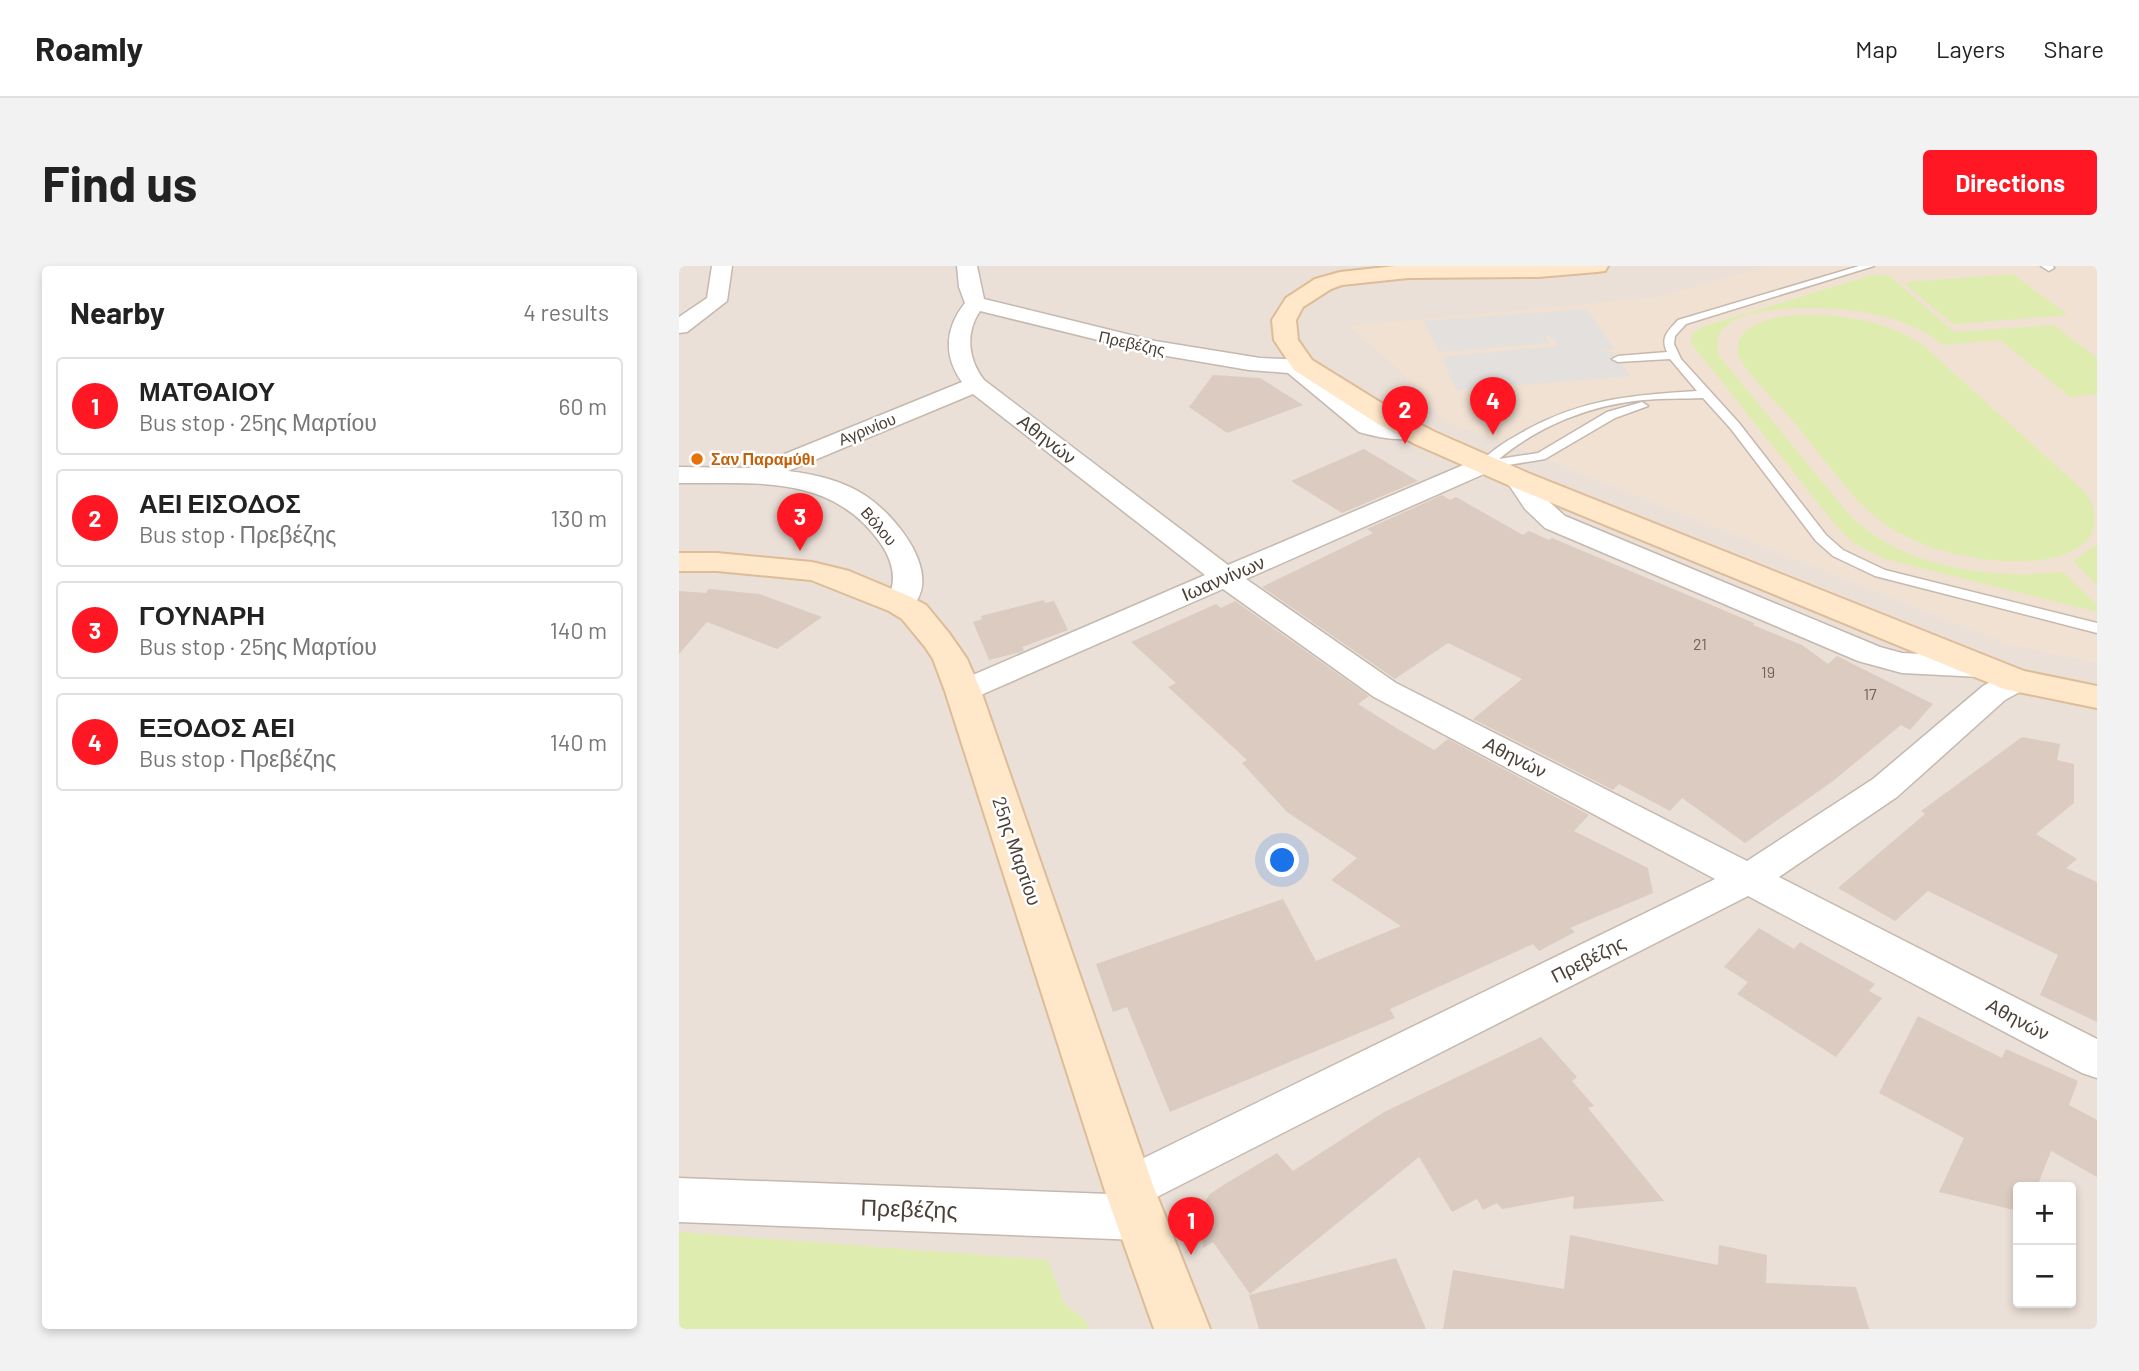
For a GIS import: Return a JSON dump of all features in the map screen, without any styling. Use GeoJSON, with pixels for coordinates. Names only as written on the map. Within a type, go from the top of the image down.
{"type":"FeatureCollection","features":[{"type":"Feature","properties":{"kind":"street"},"geometry":{"type":"LineString","coordinates":[[679,327],[717,301],[722,266]]}},
{"type":"Feature","properties":{"kind":"street"},"geometry":{"type":"LineString","coordinates":[[967,266],[969,287],[975,303],[966,313],[958,349],[963,367],[976,385]]}},
{"type":"Feature","properties":{"kind":"street"},"geometry":{"type":"LineString","coordinates":[[1298,365],[1286,340],[1284,320],[1294,303],[1323,284],[1377,273],[1538,270],[1597,266]]}},
{"type":"Feature","properties":{"kind":"street","name":"Πρεβέζης"},"geometry":{"type":"LineString","coordinates":[[975,303],[1155,349],[1298,365],[1414,432],[1484,465],[2015,681],[2097,697]]}},
{"type":"Feature","properties":{"kind":"street","name":"Αγρινίου"},"geometry":{"type":"LineString","coordinates":[[758,474],[976,385]]}},
{"type":"Feature","properties":{"kind":"street","name":"Αθηνών"},"geometry":{"type":"LineString","coordinates":[[976,385],[1225,577],[1385,690],[2097,1060]]}},
{"type":"Feature","properties":{"kind":"street","name":"Ιωαννίνων"},"geometry":{"type":"LineString","coordinates":[[963,691],[1484,465]]}},
{"type":"Feature","properties":{"kind":"street","name":"Βόλου"},"geometry":{"type":"LineString","coordinates":[[679,475],[758,474],[819,484],[854,499],[892,537],[906,562],[910,579],[899,604]]}},
{"type":"Feature","properties":{"kind":"street","name":"25ης Μαρτίου"},"geometry":{"type":"LineString","coordinates":[[679,562],[717,562],[812,571],[838,578],[914,612],[950,659],[1134,1203],[1182,1329]]}},
{"type":"Feature","properties":{"kind":"street","name":"Πρεβέζης"},"geometry":{"type":"LineString","coordinates":[[679,1200],[1134,1203],[1750,878],[1885,788],[1994,693],[2015,681]]}},
{"type":"Feature","properties":{"kind":"lane"},"geometry":{"type":"LineString","coordinates":[[1869,266],[1682,322],[1670,335],[1669,344],[1673,355],[1735,426],[1821,538],[1843,556],[1880,573],[2097,628]]}},
{"type":"Feature","properties":{"kind":"lane"},"geometry":{"type":"LineString","coordinates":[[1618,359],[1673,355]]}},
{"type":"Feature","properties":{"kind":"lane"},"geometry":{"type":"LineString","coordinates":[[1484,465],[1506,445],[1585,408],[1642,397],[1705,394]]}},
{"type":"Feature","properties":{"kind":"lane"},"geometry":{"type":"LineString","coordinates":[[1484,465],[1541,456],[1611,415],[1672,397]]}},
{"type":"Feature","properties":{"kind":"shaded area"},"geometry":{"type":"Polygon","coordinates":[[[679,266],[2097,266],[2097,1329],[679,1329],[679,266]]]}},
{"type":"Feature","properties":{"kind":"shaded area"},"geometry":{"type":"Polygon","coordinates":[[[1767,266],[2097,266],[2097,663],[2010,645],[1482,434],[1455,426],[1418,399],[1424,392],[1349,326],[1659,297],[1767,266]]]}},
{"type":"Feature","properties":{"kind":"shaded area"},"geometry":{"type":"Polygon","coordinates":[[[1587,309],[1614,349],[1596,350],[1612,352],[1630,376],[1456,390],[1442,357],[1559,346],[1552,337],[1545,335],[1549,343],[1439,352],[1424,321],[1587,309]]]}},
{"type":"Feature","properties":{"kind":"green space"},"geometry":{"type":"Polygon","coordinates":[[[2013,274],[2068,315],[1953,324],[1906,285],[1908,282],[2013,274]]]}},
{"type":"Feature","properties":{"kind":"green space"},"geometry":{"type":"Polygon","coordinates":[[[1869,276],[1893,276],[1892,278],[1954,332],[2054,325],[2097,358],[2097,394],[2070,397],[2000,340],[1942,345],[1905,323],[1847,310],[1799,308],[1747,315],[1728,324],[1718,338],[1720,357],[1846,511],[1867,530],[1892,546],[1947,566],[2006,574],[2063,572],[2097,605],[2097,612],[1885,559],[1852,542],[1691,343],[1692,334],[1702,327],[1869,276]]]}},
{"type":"Feature","properties":{"kind":"green space"},"geometry":{"type":"Polygon","coordinates":[[[1798,315],[1864,320],[1895,330],[1924,346],[2085,492],[2094,513],[2091,536],[2076,549],[2056,557],[2008,561],[1982,559],[1936,549],[1882,522],[1852,494],[1757,382],[1738,355],[1738,341],[1749,329],[1773,319],[1798,315]]]}},
{"type":"Feature","properties":{"kind":"green space"},"geometry":{"type":"Polygon","coordinates":[[[2097,544],[2097,585],[2073,561],[2097,544]]]}},
{"type":"Feature","properties":{"kind":"green space"},"geometry":{"type":"Polygon","coordinates":[[[679,1232],[1048,1260],[1064,1303],[1086,1321],[1090,1329],[679,1329],[679,1232]]]}},
{"type":"Feature","properties":{"kind":"building"},"geometry":{"type":"Polygon","coordinates":[[[1213,375],[1260,378],[1303,405],[1227,433],[1189,407],[1213,375]]]}},
{"type":"Feature","properties":{"kind":"building"},"geometry":{"type":"Polygon","coordinates":[[[1364,449],[1418,481],[1342,513],[1291,481],[1364,449]]]}},
{"type":"Feature","properties":{"kind":"building"},"geometry":{"type":"Polygon","coordinates":[[[1442,495],[1450,500],[1456,497],[1523,535],[1529,531],[1549,540],[1552,538],[1754,623],[1753,625],[1802,645],[1828,664],[1837,656],[1933,704],[1910,730],[1901,725],[1833,781],[1745,843],[1682,798],[1670,811],[1619,784],[1613,790],[1473,719],[1522,679],[1448,643],[1395,679],[1262,587],[1373,533],[1367,529],[1442,495]]]}},
{"type":"Feature","properties":{"kind":"building"},"geometry":{"type":"Polygon","coordinates":[[[709,589],[759,594],[822,617],[777,649],[707,622],[679,654],[679,591],[706,593],[709,589]]]}},
{"type":"Feature","properties":{"kind":"building"},"geometry":{"type":"Polygon","coordinates":[[[1044,600],[1045,603],[1054,601],[1068,630],[1022,647],[1024,650],[1021,652],[989,660],[973,622],[982,619],[981,616],[1044,600]]]}},
{"type":"Feature","properties":{"kind":"building"},"geometry":{"type":"Polygon","coordinates":[[[1235,601],[1369,696],[1358,704],[1398,729],[1434,750],[1448,739],[1589,815],[1574,831],[1648,868],[1653,893],[1570,928],[1575,932],[1539,951],[1533,944],[1390,1009],[1395,1018],[1170,1112],[1127,1007],[1113,1012],[1096,964],[1283,899],[1316,961],[1401,926],[1331,880],[1357,858],[1287,812],[1242,763],[1247,760],[1168,687],[1176,683],[1131,642],[1216,604],[1221,608],[1235,601]]]}},
{"type":"Feature","properties":{"kind":"building"},"geometry":{"type":"Polygon","coordinates":[[[2022,737],[2060,744],[2057,760],[2074,764],[2074,803],[2036,834],[2077,859],[2066,868],[2097,882],[2097,1022],[2040,995],[2058,955],[1928,891],[1895,921],[1838,888],[1925,814],[1921,811],[2022,737]]]}},
{"type":"Feature","properties":{"kind":"building"},"geometry":{"type":"Polygon","coordinates":[[[1759,928],[1794,949],[1800,942],[1875,984],[1869,991],[1882,998],[1836,1057],[1737,994],[1748,982],[1724,967],[1759,928]]]}},
{"type":"Feature","properties":{"kind":"building"},"geometry":{"type":"Polygon","coordinates":[[[1918,1016],[2002,1058],[2006,1049],[2078,1081],[2069,1105],[2097,1120],[2097,1177],[2051,1151],[2039,1182],[2013,1182],[2013,1210],[1939,1192],[1964,1138],[1879,1093],[1918,1016]]]}},
{"type":"Feature","properties":{"kind":"building"},"geometry":{"type":"Polygon","coordinates":[[[1541,1037],[1577,1077],[1572,1081],[1594,1106],[1588,1108],[1664,1201],[1573,1209],[1574,1196],[1502,1209],[1497,1203],[1483,1210],[1477,1199],[1452,1212],[1419,1157],[1250,1294],[1213,1242],[1203,1248],[1200,1218],[1202,1206],[1210,1194],[1225,1184],[1277,1153],[1293,1171],[1384,1112],[1541,1037]]]}},
{"type":"Feature","properties":{"kind":"building"},"geometry":{"type":"Polygon","coordinates":[[[1570,1235],[1718,1265],[1719,1245],[1767,1255],[1766,1283],[1856,1287],[1869,1329],[1443,1329],[1453,1270],[1564,1289],[1570,1235]]]}},
{"type":"Feature","properties":{"kind":"building"},"geometry":{"type":"Polygon","coordinates":[[[1396,1258],[1426,1329],[1259,1329],[1249,1295],[1396,1258]]]}},
{"type":"Feature","properties":{"kind":"place","name":"ΕΞΟΔΟΣ ΑΕΙ"},"geometry":{"type":"Point","coordinates":[1493,435]}},
{"type":"Feature","properties":{"kind":"place","name":"ΑΕΙ ΕΙΣΟΔΟΣ"},"geometry":{"type":"Point","coordinates":[1405,444]}},
{"type":"Feature","properties":{"kind":"place","name":"Σαν Παραμύθι"},"geometry":{"type":"Point","coordinates":[697,459]}},
{"type":"Feature","properties":{"kind":"place","name":"ΓΟΥΝΑΡΗ"},"geometry":{"type":"Point","coordinates":[800,551]}},
{"type":"Feature","properties":{"kind":"place","name":"ΜΑΤΘΑΙΟΥ"},"geometry":{"type":"Point","coordinates":[1191,1255]}}]}
